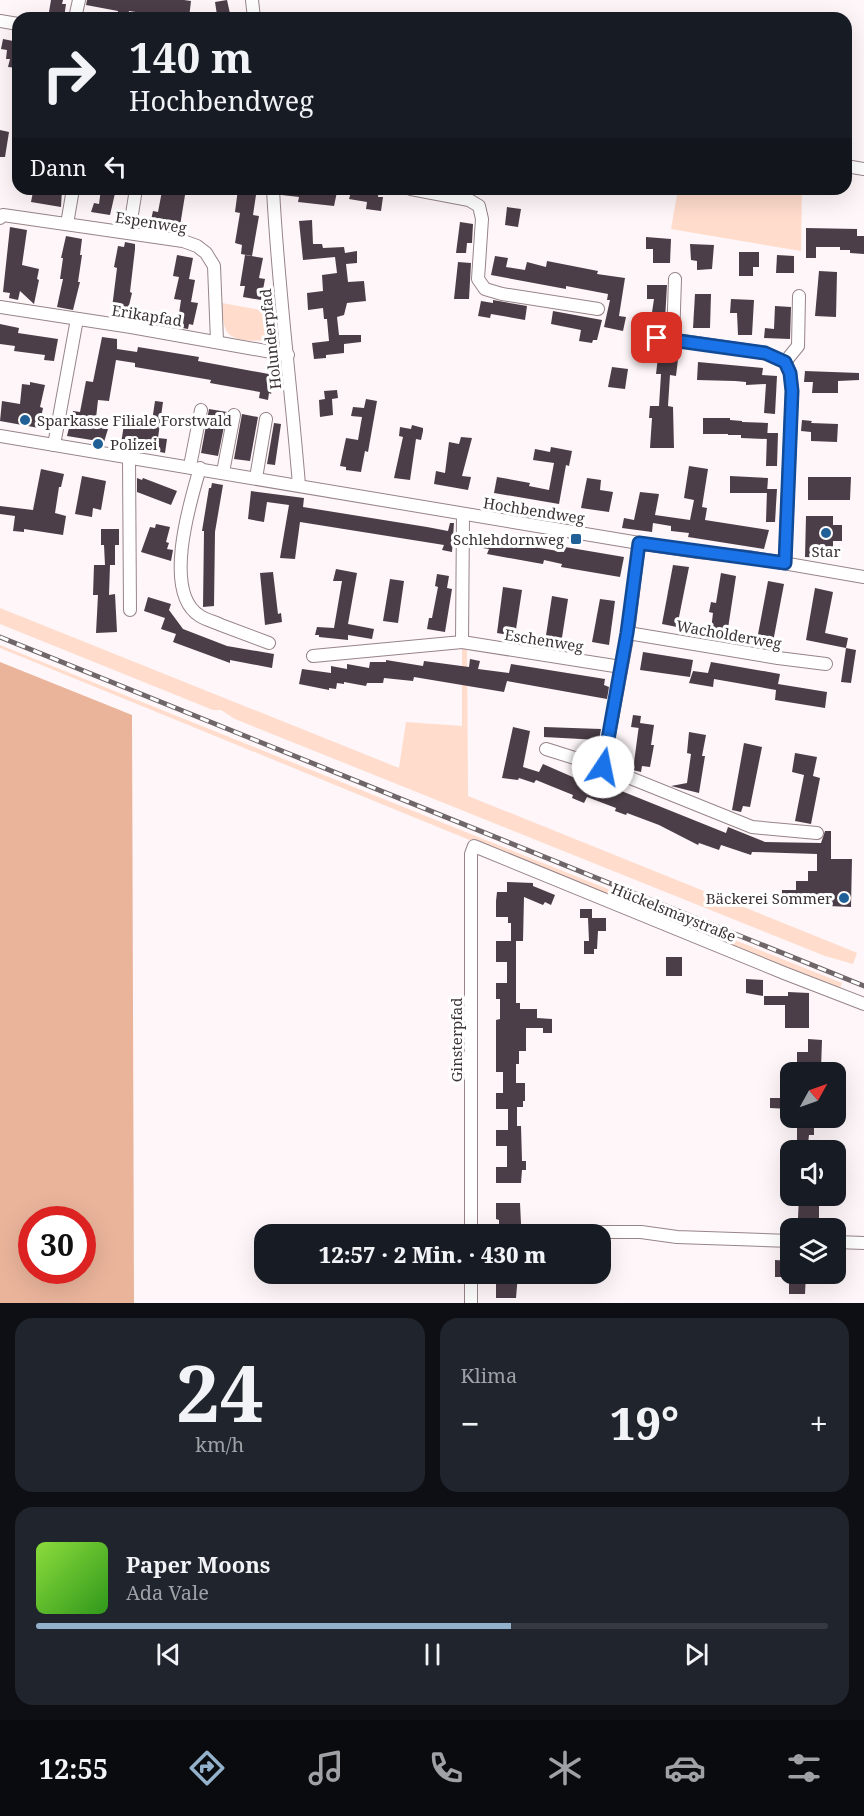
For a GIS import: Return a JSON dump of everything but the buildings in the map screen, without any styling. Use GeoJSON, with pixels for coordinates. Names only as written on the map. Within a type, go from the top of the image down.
{"type":"FeatureCollection","features":[{"type":"Feature","properties":{"kind":"street"},"geometry":{"type":"LineString","coordinates":[[67,224],[72,195]]}},
{"type":"Feature","properties":{"kind":"street"},"geometry":{"type":"LineString","coordinates":[[129,233],[135,195]]}},
{"type":"Feature","properties":{"kind":"street","name":"Holunderpfad"},"geometry":{"type":"LineString","coordinates":[[273,195],[277,266],[288,355],[299,485]]}},
{"type":"Feature","properties":{"kind":"street"},"geometry":{"type":"LineString","coordinates":[[443,195],[469,200],[479,206],[482,219],[478,279],[485,289],[502,294],[598,309]]}},
{"type":"Feature","properties":{"kind":"street","name":"Espenweg"},"geometry":{"type":"LineString","coordinates":[[0,218],[3,215],[67,224],[183,241],[197,246],[206,253],[214,266],[217,341]]}},
{"type":"Feature","properties":{"kind":"street"},"geometry":{"type":"LineString","coordinates":[[673,340],[675,279]]}},
{"type":"Feature","properties":{"kind":"street"},"geometry":{"type":"LineString","coordinates":[[785,362],[798,346],[799,296]]}},
{"type":"Feature","properties":{"kind":"street","name":"Erikapfad"},"geometry":{"type":"LineString","coordinates":[[0,307],[217,341],[288,355]]}},
{"type":"Feature","properties":{"kind":"street"},"geometry":{"type":"LineString","coordinates":[[54,445],[77,319]]}},
{"type":"Feature","properties":{"kind":"street"},"geometry":{"type":"LineString","coordinates":[[642,335],[765,353],[785,362],[790,373],[792,391],[785,563]]}},
{"type":"Feature","properties":{"kind":"street"},"geometry":{"type":"LineString","coordinates":[[201,410],[195,467],[185,526],[181,585],[187,604],[199,616],[269,643]]}},
{"type":"Feature","properties":{"kind":"street"},"geometry":{"type":"LineString","coordinates":[[223,472],[234,415]]}},
{"type":"Feature","properties":{"kind":"street"},"geometry":{"type":"LineString","coordinates":[[256,477],[266,419]]}},
{"type":"Feature","properties":{"kind":"street","name":"Hochbendweg"},"geometry":{"type":"LineString","coordinates":[[0,436],[256,477],[639,543],[785,563],[864,578]]}},
{"type":"Feature","properties":{"kind":"street"},"geometry":{"type":"LineString","coordinates":[[129,458],[130,610]]}},
{"type":"Feature","properties":{"kind":"street"},"geometry":{"type":"LineString","coordinates":[[462,642],[463,514]]}},
{"type":"Feature","properties":{"kind":"street"},"geometry":{"type":"LineString","coordinates":[[603,767],[627,633],[639,543]]}},
{"type":"Feature","properties":{"kind":"street","name":"Wacholderweg"},"geometry":{"type":"LineString","coordinates":[[627,633],[825,664]]}},
{"type":"Feature","properties":{"kind":"street","name":"Eschenweg"},"geometry":{"type":"LineString","coordinates":[[313,656],[462,642],[621,667]]}},
{"type":"Feature","properties":{"kind":"street"},"geometry":{"type":"LineString","coordinates":[[546,749],[603,767],[753,827],[817,833]]}},
{"type":"Feature","properties":{"kind":"street","name":"Hückelsmaystraße"},"geometry":{"type":"LineString","coordinates":[[474,846],[864,1004]]}},
{"type":"Feature","properties":{"kind":"street","name":"Ginsterpfad"},"geometry":{"type":"LineString","coordinates":[[471,1224],[471,854],[474,846]]}},
{"type":"Feature","properties":{"kind":"street"},"geometry":{"type":"LineString","coordinates":[[611,1232],[780,1241]]}},
{"type":"Feature","properties":{"kind":"street"},"geometry":{"type":"LineString","coordinates":[[846,1242],[864,1243]]}},
{"type":"Feature","properties":{"kind":"street"},"geometry":{"type":"LineString","coordinates":[[471,1284],[471,1303]]}},
{"type":"Feature","properties":{"kind":"shaded area"},"geometry":{"type":"Polygon","coordinates":[[[677,195],[802,195],[801,251],[671,229],[677,195]]]}},
{"type":"Feature","properties":{"kind":"shaded area"},"geometry":{"type":"Polygon","coordinates":[[[222,303],[277,313],[276,337],[250,341],[232,336],[225,327],[222,303]]]}},
{"type":"Feature","properties":{"kind":"shaded area"},"geometry":{"type":"Polygon","coordinates":[[[0,608],[399,768],[406,722],[462,726],[462,649],[467,649],[468,796],[855,952],[857,953],[853,964],[825,956],[235,719],[221,710],[213,710],[0,624],[0,608]]]}},
{"type":"Feature","properties":{"kind":"shaded area"},"geometry":{"type":"Polygon","coordinates":[[[0,645],[842,983],[839,991],[0,648],[0,645]]]}},
{"type":"Feature","properties":{"kind":"shaded area"},"geometry":{"type":"Polygon","coordinates":[[[0,662],[132,715],[134,1303],[0,1303],[0,662]]]}},
{"type":"Feature","properties":{"kind":"railway"},"geometry":{"type":"LineString","coordinates":[[0,637],[864,986]]}},
{"type":"Feature","properties":{"kind":"place","name":"Sparkasse Filiale Forstwald"},"geometry":{"type":"Point","coordinates":[25,420]}},
{"type":"Feature","properties":{"kind":"place","name":"Polizei"},"geometry":{"type":"Point","coordinates":[98,444]}},
{"type":"Feature","properties":{"kind":"place","name":"Star"},"geometry":{"type":"Point","coordinates":[826,533]}},
{"type":"Feature","properties":{"kind":"place","name":"Schlehdornweg"},"geometry":{"type":"Point","coordinates":[576,539]}},
{"type":"Feature","properties":{"kind":"place","name":"Bäckerei Sommer"},"geometry":{"type":"Point","coordinates":[844,898]}},
{"type":"Feature","properties":{"kind":"route"},"geometry":{"type":"LineString","coordinates":[[603,767],[627,633],[639,543],[785,563],[792,391],[790,373],[785,362],[765,353],[657,338]]}}]}
